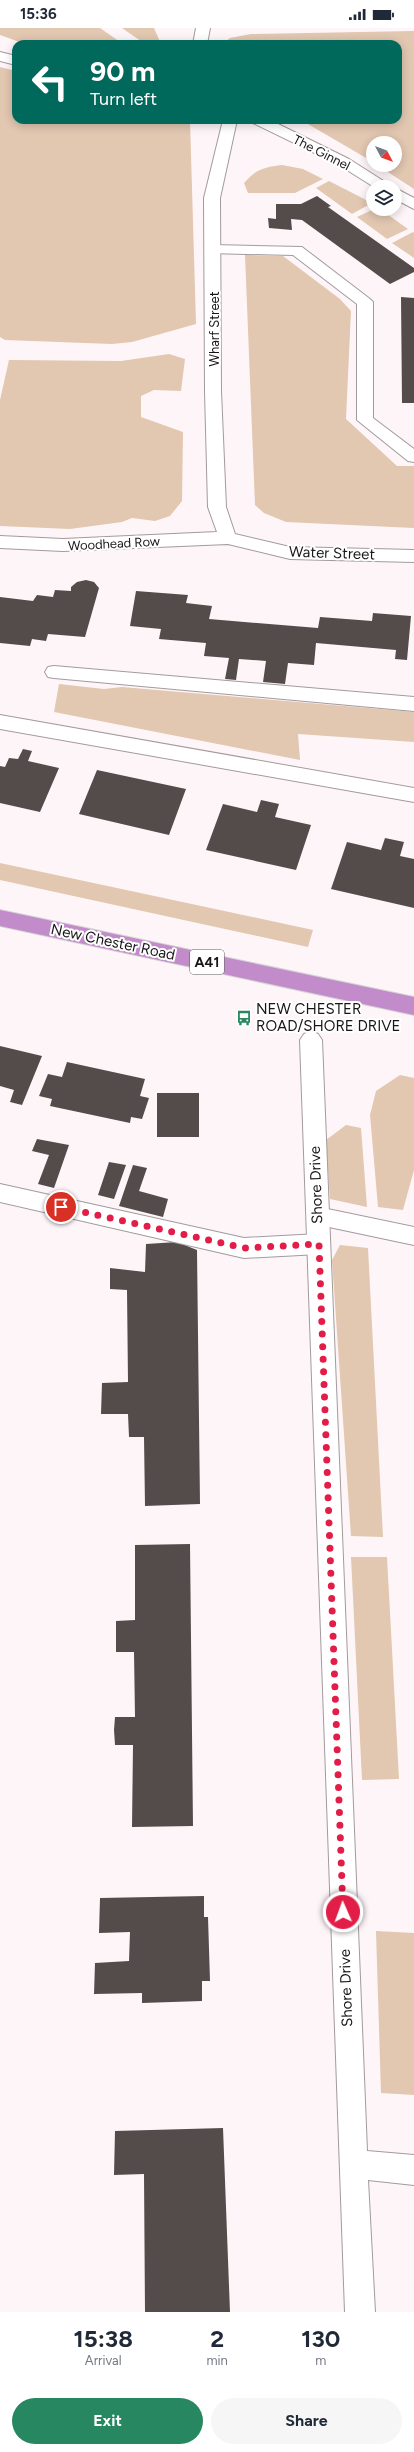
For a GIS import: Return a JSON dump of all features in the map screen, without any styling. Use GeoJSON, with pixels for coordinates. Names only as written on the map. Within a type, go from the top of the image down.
{"type":"FeatureCollection","features":[{"type":"Feature","properties":{"kind":"highway","name":"New Chester Road"},"geometry":{"type":"LineString","coordinates":[[0,918],[414,1006]]}},
{"type":"Feature","properties":{"kind":"street"},"geometry":{"type":"LineString","coordinates":[[201,40],[203,28]]}},
{"type":"Feature","properties":{"kind":"street"},"geometry":{"type":"LineString","coordinates":[[0,56],[12,60]]}},
{"type":"Feature","properties":{"kind":"street","name":"Wharf Street"},"geometry":{"type":"LineString","coordinates":[[228,538],[217,507],[213,391],[212,198],[229,124]]}},
{"type":"Feature","properties":{"kind":"street","name":"The Ginnel"},"geometry":{"type":"LineString","coordinates":[[266,124],[344,162],[374,180]]}},
{"type":"Feature","properties":{"kind":"street"},"geometry":{"type":"LineString","coordinates":[[402,197],[414,204]]}},
{"type":"Feature","properties":{"kind":"street","name":"Woodhead Row"},"geometry":{"type":"LineString","coordinates":[[0,542],[63,545],[228,538]]}},
{"type":"Feature","properties":{"kind":"street","name":"Water Street"},"geometry":{"type":"LineString","coordinates":[[228,538],[290,553],[414,556]]}},
{"type":"Feature","properties":{"kind":"street","name":"Shore Drive"},"geometry":{"type":"LineString","coordinates":[[311,1040],[353,2164],[360,2312]]}},
{"type":"Feature","properties":{"kind":"street"},"geometry":{"type":"LineString","coordinates":[[353,2164],[414,2170]]}},
{"type":"Feature","properties":{"kind":"lane"},"geometry":{"type":"LineString","coordinates":[[213,250],[297,250],[365,302],[365,420],[414,457]]}},
{"type":"Feature","properties":{"kind":"lane"},"geometry":{"type":"LineString","coordinates":[[54,672],[414,704]]}},
{"type":"Feature","properties":{"kind":"lane"},"geometry":{"type":"LineString","coordinates":[[0,722],[414,795]]}},
{"type":"Feature","properties":{"kind":"lane"},"geometry":{"type":"LineString","coordinates":[[0,1193],[244,1248],[319,1244]]}},
{"type":"Feature","properties":{"kind":"lane"},"geometry":{"type":"LineString","coordinates":[[318,1216],[414,1236]]}},
{"type":"Feature","properties":{"kind":"shaded area"},"geometry":{"type":"Polygon","coordinates":[[[0,28],[100,28],[117,40],[14,40],[0,35],[0,28]]]}},
{"type":"Feature","properties":{"kind":"shaded area"},"geometry":{"type":"Polygon","coordinates":[[[122,28],[154,28],[159,40],[139,40],[122,28]]]}},
{"type":"Feature","properties":{"kind":"shaded area"},"geometry":{"type":"Polygon","coordinates":[[[414,31],[414,189],[388,172],[402,172],[402,136],[366,136],[366,158],[308,124],[402,124],[402,40],[227,40],[230,38],[251,34],[414,31]]]}},
{"type":"Feature","properties":{"kind":"shaded area"},"geometry":{"type":"Polygon","coordinates":[[[0,67],[12,70],[12,124],[190,124],[196,324],[132,342],[112,344],[5,340],[0,337],[0,67]]]}},
{"type":"Feature","properties":{"kind":"shaded area"},"geometry":{"type":"Polygon","coordinates":[[[282,165],[303,169],[323,179],[295,193],[248,193],[244,183],[253,175],[266,168],[282,165]]]}},
{"type":"Feature","properties":{"kind":"shaded area"},"geometry":{"type":"Polygon","coordinates":[[[329,181],[366,200],[366,206],[352,214],[316,188],[329,181]]]}},
{"type":"Feature","properties":{"kind":"shaded area"},"geometry":{"type":"Polygon","coordinates":[[[366,213],[366,216],[390,216],[408,229],[387,239],[357,217],[366,213]]]}},
{"type":"Feature","properties":{"kind":"shaded area"},"geometry":{"type":"Polygon","coordinates":[[[413,232],[414,233],[414,258],[392,243],[413,232]]]}},
{"type":"Feature","properties":{"kind":"shaded area"},"geometry":{"type":"Polygon","coordinates":[[[245,255],[283,256],[340,299],[351,311],[346,419],[397,466],[414,466],[414,528],[286,522],[264,513],[255,505],[245,255]]]}},
{"type":"Feature","properties":{"kind":"shaded area"},"geometry":{"type":"Polygon","coordinates":[[[169,354],[185,359],[181,391],[154,390],[141,396],[141,417],[183,432],[182,501],[170,516],[155,521],[132,518],[122,522],[70,529],[0,526],[0,400],[9,360],[121,361],[169,354]]]}},
{"type":"Feature","properties":{"kind":"shaded area"},"geometry":{"type":"Polygon","coordinates":[[[59,684],[104,689],[122,687],[414,712],[414,742],[298,734],[300,760],[54,712],[59,684]]]}},
{"type":"Feature","properties":{"kind":"shaded area"},"geometry":{"type":"Polygon","coordinates":[[[0,863],[313,930],[308,947],[0,880],[0,863]]]}},
{"type":"Feature","properties":{"kind":"shaded area"},"geometry":{"type":"Polygon","coordinates":[[[400,1075],[414,1078],[414,1170],[403,1210],[378,1207],[370,1115],[376,1091],[400,1075]]]}},
{"type":"Feature","properties":{"kind":"shaded area"},"geometry":{"type":"Polygon","coordinates":[[[346,1125],[361,1128],[367,1207],[330,1199],[326,1140],[346,1125]]]}},
{"type":"Feature","properties":{"kind":"shaded area"},"geometry":{"type":"Polygon","coordinates":[[[340,1245],[368,1248],[383,1537],[351,1536],[332,1260],[340,1245]]]}},
{"type":"Feature","properties":{"kind":"shaded area"},"geometry":{"type":"Polygon","coordinates":[[[351,1557],[387,1557],[399,1779],[362,1780],[351,1557]]]}},
{"type":"Feature","properties":{"kind":"shaded area"},"geometry":{"type":"Polygon","coordinates":[[[376,1931],[414,1933],[414,2095],[381,2093],[376,1931]]]}},
{"type":"Feature","properties":{"kind":"building"},"geometry":{"type":"Polygon","coordinates":[[[317,196],[331,206],[328,207],[414,268],[414,272],[390,284],[302,220],[291,219],[292,230],[269,228],[268,218],[276,219],[276,204],[301,204],[317,196]]]}},
{"type":"Feature","properties":{"kind":"building"},"geometry":{"type":"Polygon","coordinates":[[[401,297],[414,298],[414,403],[402,403],[401,297]]]}},
{"type":"Feature","properties":{"kind":"building"},"geometry":{"type":"Polygon","coordinates":[[[86,580],[94,582],[99,588],[85,637],[48,634],[46,641],[32,639],[30,646],[0,643],[0,597],[33,601],[37,595],[53,597],[55,590],[71,591],[71,587],[77,582],[86,580]]]}},
{"type":"Feature","properties":{"kind":"building"},"geometry":{"type":"Polygon","coordinates":[[[136,591],[188,595],[186,603],[212,606],[209,619],[318,628],[320,617],[372,621],[373,613],[411,616],[407,660],[395,659],[396,650],[316,643],[314,665],[288,663],[285,684],[263,682],[266,661],[239,659],[236,680],[225,679],[229,658],[204,656],[206,643],[159,639],[161,629],[130,626],[136,591]]]}},
{"type":"Feature","properties":{"kind":"building"},"geometry":{"type":"Polygon","coordinates":[[[23,749],[32,751],[28,761],[59,768],[40,812],[0,803],[0,766],[5,767],[9,758],[18,759],[23,749]]]}},
{"type":"Feature","properties":{"kind":"building"},"geometry":{"type":"Polygon","coordinates":[[[97,770],[186,789],[169,835],[79,814],[97,770]]]}},
{"type":"Feature","properties":{"kind":"building"},"geometry":{"type":"Polygon","coordinates":[[[261,800],[279,804],[275,817],[311,825],[296,870],[206,850],[223,804],[257,812],[261,800]]]}},
{"type":"Feature","properties":{"kind":"building"},"geometry":{"type":"Polygon","coordinates":[[[385,838],[404,842],[400,856],[414,859],[414,908],[331,889],[347,842],[381,850],[385,838]]]}},
{"type":"Feature","properties":{"kind":"building"},"geometry":{"type":"Polygon","coordinates":[[[0,1046],[42,1056],[22,1105],[10,1102],[14,1090],[0,1086],[0,1046]]]}},
{"type":"Feature","properties":{"kind":"building"},"geometry":{"type":"Polygon","coordinates":[[[67,1062],[145,1079],[140,1096],[149,1098],[142,1119],[131,1117],[130,1123],[50,1106],[52,1099],[39,1096],[48,1074],[62,1077],[67,1062]]]}},
{"type":"Feature","properties":{"kind":"building"},"geometry":{"type":"Polygon","coordinates":[[[157,1093],[199,1093],[199,1137],[157,1137],[157,1093]]]}},
{"type":"Feature","properties":{"kind":"building"},"geometry":{"type":"Polygon","coordinates":[[[37,1139],[69,1145],[54,1188],[38,1184],[49,1155],[32,1151],[37,1139]]]}},
{"type":"Feature","properties":{"kind":"building"},"geometry":{"type":"Polygon","coordinates":[[[109,1162],[126,1165],[114,1199],[98,1195],[109,1162]]]}},
{"type":"Feature","properties":{"kind":"building"},"geometry":{"type":"Polygon","coordinates":[[[133,1165],[147,1168],[139,1191],[168,1199],[163,1217],[119,1206],[133,1165]]]}},
{"type":"Feature","properties":{"kind":"building"},"geometry":{"type":"Polygon","coordinates":[[[177,1242],[197,1250],[200,1504],[145,1506],[144,1437],[129,1437],[128,1414],[101,1414],[102,1383],[128,1382],[127,1290],[110,1289],[110,1268],[145,1272],[146,1244],[177,1242]]]}},
{"type":"Feature","properties":{"kind":"building"},"geometry":{"type":"Polygon","coordinates":[[[190,1544],[193,1826],[132,1827],[133,1745],[115,1745],[114,1730],[115,1717],[135,1717],[134,1652],[116,1652],[116,1621],[135,1620],[135,1545],[190,1544]]]}},
{"type":"Feature","properties":{"kind":"building"},"geometry":{"type":"Polygon","coordinates":[[[204,1896],[204,1917],[208,1917],[210,1981],[202,1981],[202,2001],[142,2003],[142,1993],[94,1994],[95,1963],[129,1961],[130,1932],[99,1933],[100,1898],[204,1896]]]}},
{"type":"Feature","properties":{"kind":"building"},"geometry":{"type":"Polygon","coordinates":[[[223,2128],[230,2312],[145,2312],[144,2174],[114,2175],[115,2131],[223,2128]]]}},
{"type":"Feature","properties":{"kind":"place","name":"NEW CHESTER ROAD/SHORE DRIVE"},"geometry":{"type":"Point","coordinates":[244,1018]}},
{"type":"Feature","properties":{"kind":"route"},"geometry":{"type":"LineString","coordinates":[[61,1207],[244,1248],[319,1244],[343,1912]]}}]}
